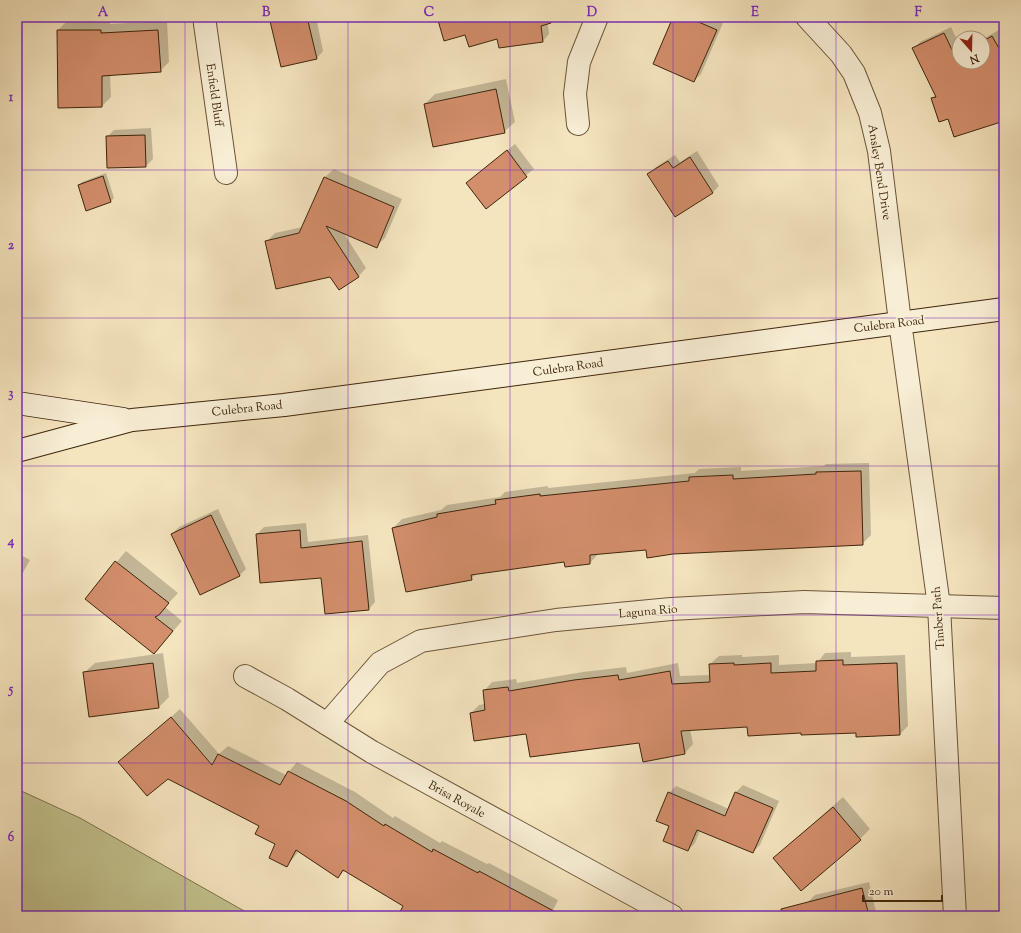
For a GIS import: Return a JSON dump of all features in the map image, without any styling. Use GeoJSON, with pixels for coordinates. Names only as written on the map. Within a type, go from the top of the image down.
{"type":"FeatureCollection","features":[{"type":"Feature","properties":{"kind":"street","name":"Enfield Bluff"},"geometry":{"type":"LineString","coordinates":[[204,17],[226,173]]}},
{"type":"Feature","properties":{"kind":"street"},"geometry":{"type":"LineString","coordinates":[[578,124],[574,94],[579,62],[597,17]]}},
{"type":"Feature","properties":{"kind":"street","name":"Ansley Bend Drive"},"geometry":{"type":"LineString","coordinates":[[807,17],[841,54],[854,73],[870,113],[878,151],[900,322]]}},
{"type":"Feature","properties":{"kind":"street","name":"Culebra Road"},"geometry":{"type":"LineString","coordinates":[[17,451],[132,420],[292,404],[1004,309]]}},
{"type":"Feature","properties":{"kind":"street","name":"Timber Path"},"geometry":{"type":"LineString","coordinates":[[900,322],[939,606],[955,916]]}},
{"type":"Feature","properties":{"kind":"street","name":"Culebra Road"},"geometry":{"type":"LineString","coordinates":[[17,403],[132,420]]}},
{"type":"Feature","properties":{"kind":"street","name":"Laguna Rio"},"geometry":{"type":"LineString","coordinates":[[327,724],[380,663],[421,641],[556,620],[671,609],[804,602],[1004,608]]}},
{"type":"Feature","properties":{"kind":"street","name":"Brisa Royale"},"geometry":{"type":"LineString","coordinates":[[245,676],[287,699],[372,752],[672,916]]}},
{"type":"Feature","properties":{"kind":"green space"},"geometry":{"type":"Polygon","coordinates":[[[17,789],[80,818],[253,916],[17,916],[17,789]]]}},
{"type":"Feature","properties":{"kind":"building"},"geometry":{"type":"Polygon","coordinates":[[[269,17],[307,17],[317,59],[281,67],[269,17]]]}},
{"type":"Feature","properties":{"kind":"building"},"geometry":{"type":"Polygon","coordinates":[[[437,17],[550,17],[551,23],[541,26],[543,42],[499,48],[497,39],[469,47],[465,35],[444,41],[437,17]]]}},
{"type":"Feature","properties":{"kind":"building"},"geometry":{"type":"Polygon","coordinates":[[[673,17],[687,17],[717,30],[694,82],[653,64],[673,17]]]}},
{"type":"Feature","properties":{"kind":"building"},"geometry":{"type":"Polygon","coordinates":[[[57,30],[101,30],[101,33],[158,30],[161,72],[102,76],[102,107],[58,108],[57,30]]]}},
{"type":"Feature","properties":{"kind":"building"},"geometry":{"type":"Polygon","coordinates":[[[944,33],[951,48],[951,70],[991,70],[992,36],[1004,57],[1004,60],[999,63],[1004,79],[1004,121],[954,137],[948,119],[939,122],[931,98],[936,97],[912,48],[944,33]]]}},
{"type":"Feature","properties":{"kind":"building"},"geometry":{"type":"Polygon","coordinates":[[[496,89],[505,133],[433,147],[424,104],[496,89]]]}},
{"type":"Feature","properties":{"kind":"building"},"geometry":{"type":"Polygon","coordinates":[[[145,135],[146,167],[107,168],[106,136],[145,135]]]}},
{"type":"Feature","properties":{"kind":"building"},"geometry":{"type":"Polygon","coordinates":[[[507,150],[527,177],[486,209],[466,183],[507,150]]]}},
{"type":"Feature","properties":{"kind":"building"},"geometry":{"type":"Polygon","coordinates":[[[690,157],[713,193],[675,217],[647,174],[668,161],[673,168],[690,157]]]}},
{"type":"Feature","properties":{"kind":"building"},"geometry":{"type":"Polygon","coordinates":[[[103,176],[111,202],[86,211],[78,185],[103,176]]]}},
{"type":"Feature","properties":{"kind":"building"},"geometry":{"type":"Polygon","coordinates":[[[324,177],[394,207],[377,248],[326,226],[359,277],[339,290],[330,277],[276,289],[265,241],[299,233],[324,177]]]}},
{"type":"Feature","properties":{"kind":"building"},"geometry":{"type":"Polygon","coordinates":[[[861,471],[863,545],[673,554],[647,558],[646,550],[590,555],[590,564],[565,567],[564,562],[471,575],[472,580],[406,592],[392,528],[437,517],[437,514],[496,504],[495,500],[540,494],[540,496],[689,481],[689,477],[733,475],[733,479],[816,474],[816,472],[861,471]]]}},
{"type":"Feature","properties":{"kind":"building"},"geometry":{"type":"Polygon","coordinates":[[[211,515],[240,576],[200,595],[171,534],[211,515]]]}},
{"type":"Feature","properties":{"kind":"building"},"geometry":{"type":"Polygon","coordinates":[[[300,530],[301,548],[362,541],[369,610],[325,614],[321,578],[260,583],[256,534],[300,530]]]}},
{"type":"Feature","properties":{"kind":"building"},"geometry":{"type":"Polygon","coordinates":[[[115,561],[169,603],[159,615],[155,617],[173,631],[154,654],[85,599],[115,561]]]}},
{"type":"Feature","properties":{"kind":"building"},"geometry":{"type":"Polygon","coordinates":[[[843,660],[843,665],[897,663],[900,735],[856,737],[856,733],[801,735],[801,733],[748,736],[747,727],[681,731],[685,754],[643,762],[639,743],[530,757],[526,734],[474,741],[470,713],[485,710],[483,690],[508,687],[509,691],[574,680],[618,675],[619,680],[670,671],[672,684],[710,682],[709,664],[734,663],[734,665],[771,663],[771,673],[816,671],[816,661],[843,660]]]}},
{"type":"Feature","properties":{"kind":"building"},"geometry":{"type":"Polygon","coordinates":[[[153,663],[159,708],[89,717],[83,672],[153,663]]]}},
{"type":"Feature","properties":{"kind":"building"},"geometry":{"type":"Polygon","coordinates":[[[171,717],[212,765],[218,754],[280,785],[288,771],[346,801],[384,826],[385,824],[432,852],[433,849],[478,873],[479,871],[563,916],[398,916],[403,906],[343,870],[338,878],[296,850],[287,867],[269,858],[275,844],[255,834],[259,826],[168,779],[147,796],[118,762],[171,717]]]}},
{"type":"Feature","properties":{"kind":"building"},"geometry":{"type":"Polygon","coordinates":[[[668,792],[725,816],[735,792],[773,808],[753,853],[697,830],[688,851],[663,841],[669,826],[656,821],[668,792]]]}},
{"type":"Feature","properties":{"kind":"building"},"geometry":{"type":"Polygon","coordinates":[[[833,807],[861,840],[801,891],[773,858],[833,807]]]}},
{"type":"Feature","properties":{"kind":"building"},"geometry":{"type":"Polygon","coordinates":[[[862,888],[869,916],[782,916],[781,909],[862,888]]]}}]}
